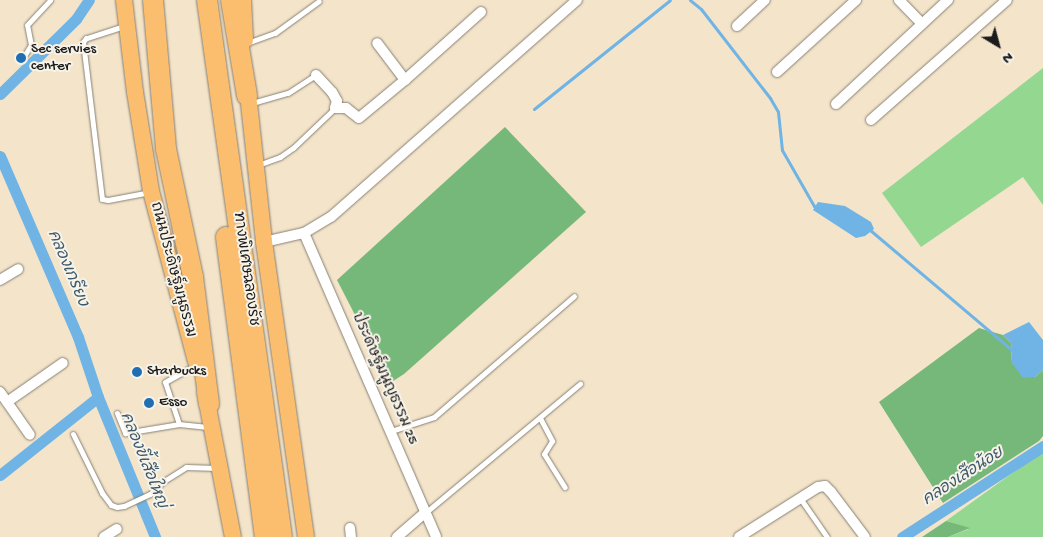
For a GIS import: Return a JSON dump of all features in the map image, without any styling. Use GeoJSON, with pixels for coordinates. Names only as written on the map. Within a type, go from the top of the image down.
{"type":"FeatureCollection","features":[{"type":"Feature","properties":{"kind":"highway"},"geometry":{"type":"LineString","coordinates":[[153,0],[166,149],[193,277],[209,404]]}},
{"type":"Feature","properties":{"kind":"highway","name":"ทางพิเศษฉลองรัช"},"geometry":{"type":"LineString","coordinates":[[196,0],[265,537]]}},
{"type":"Feature","properties":{"kind":"highway","name":"ทางพิเศษฉลองรัช"},"geometry":{"type":"LineString","coordinates":[[207,0],[282,537]]}},
{"type":"Feature","properties":{"kind":"highway"},"geometry":{"type":"LineString","coordinates":[[231,0],[247,100]]}},
{"type":"Feature","properties":{"kind":"main road","name":"ถนนประดิษฐ์มนูธรรม"},"geometry":{"type":"LineString","coordinates":[[124,0],[135,92],[152,191],[209,404],[233,537]]}},
{"type":"Feature","properties":{"kind":"main road"},"geometry":{"type":"LineString","coordinates":[[243,0],[247,100],[254,166],[306,537]]}},
{"type":"Feature","properties":{"kind":"street"},"geometry":{"type":"LineString","coordinates":[[264,242],[304,234],[331,217],[577,0]]}},
{"type":"Feature","properties":{"kind":"street"},"geometry":{"type":"LineString","coordinates":[[738,26],[765,0]]}},
{"type":"Feature","properties":{"kind":"street"},"geometry":{"type":"LineString","coordinates":[[777,72],[856,0]]}},
{"type":"Feature","properties":{"kind":"street"},"geometry":{"type":"LineString","coordinates":[[899,0],[922,24]]}},
{"type":"Feature","properties":{"kind":"street"},"geometry":{"type":"LineString","coordinates":[[836,104],[948,0]]}},
{"type":"Feature","properties":{"kind":"street"},"geometry":{"type":"LineString","coordinates":[[871,120],[1007,0]]}},
{"type":"Feature","properties":{"kind":"street"},"geometry":{"type":"LineString","coordinates":[[315,76],[332,92],[337,100],[335,108],[346,108],[359,118],[481,12]]}},
{"type":"Feature","properties":{"kind":"street"},"geometry":{"type":"LineString","coordinates":[[377,43],[405,80]]}},
{"type":"Feature","properties":{"kind":"street","name":"ประดิษฐ์มนูญธรรม 25"},"geometry":{"type":"LineString","coordinates":[[304,234],[436,537]]}},
{"type":"Feature","properties":{"kind":"street"},"geometry":{"type":"LineString","coordinates":[[0,280],[18,269]]}},
{"type":"Feature","properties":{"kind":"street"},"geometry":{"type":"LineString","coordinates":[[7,402],[64,363]]}},
{"type":"Feature","properties":{"kind":"street"},"geometry":{"type":"LineString","coordinates":[[0,392],[30,435]]}},
{"type":"Feature","properties":{"kind":"street"},"geometry":{"type":"LineString","coordinates":[[739,537],[800,498],[825,486],[865,537]]}},
{"type":"Feature","properties":{"kind":"street"},"geometry":{"type":"LineString","coordinates":[[396,537],[425,513]]}},
{"type":"Feature","properties":{"kind":"street"},"geometry":{"type":"LineString","coordinates":[[104,537],[117,529]]}},
{"type":"Feature","properties":{"kind":"lane"},"geometry":{"type":"LineString","coordinates":[[24,56],[31,45],[26,25],[50,0]]}},
{"type":"Feature","properties":{"kind":"lane"},"geometry":{"type":"LineString","coordinates":[[245,44],[275,33],[319,1]]}},
{"type":"Feature","properties":{"kind":"lane"},"geometry":{"type":"LineString","coordinates":[[127,25],[86,38],[83,42],[102,199],[108,200],[152,191]]}},
{"type":"Feature","properties":{"kind":"lane"},"geometry":{"type":"LineString","coordinates":[[247,100],[288,93],[315,76]]}},
{"type":"Feature","properties":{"kind":"lane"},"geometry":{"type":"LineString","coordinates":[[254,166],[280,157],[293,148],[335,108]]}},
{"type":"Feature","properties":{"kind":"lane"},"geometry":{"type":"LineString","coordinates":[[391,430],[434,417],[574,296]]}},
{"type":"Feature","properties":{"kind":"lane"},"geometry":{"type":"LineString","coordinates":[[179,424],[164,382],[197,364]]}},
{"type":"Feature","properties":{"kind":"lane"},"geometry":{"type":"LineString","coordinates":[[425,513],[580,384]]}},
{"type":"Feature","properties":{"kind":"lane"},"geometry":{"type":"LineString","coordinates":[[117,412],[126,433],[179,424],[213,428]]}},
{"type":"Feature","properties":{"kind":"lane"},"geometry":{"type":"LineString","coordinates":[[540,418],[552,441],[544,454],[565,487]]}},
{"type":"Feature","properties":{"kind":"lane"},"geometry":{"type":"LineString","coordinates":[[73,434],[102,493],[111,505],[124,506],[150,494],[164,481],[186,467],[221,468]]}},
{"type":"Feature","properties":{"kind":"lane"},"geometry":{"type":"LineString","coordinates":[[800,498],[827,537]]}},
{"type":"Feature","properties":{"kind":"green space"},"geometry":{"type":"Polygon","coordinates":[[[1043,68],[1043,205],[1023,177],[921,247],[882,193],[1043,68]]]}},
{"type":"Feature","properties":{"kind":"green space"},"geometry":{"type":"Polygon","coordinates":[[[505,127],[586,212],[404,374],[390,383],[337,280],[505,127]]]}},
{"type":"Feature","properties":{"kind":"green space"},"geometry":{"type":"Polygon","coordinates":[[[979,328],[1003,335],[1011,343],[1012,363],[1035,377],[1043,370],[1043,436],[1039,441],[943,503],[879,402],[979,328]]]}},
{"type":"Feature","properties":{"kind":"green space"},"geometry":{"type":"Polygon","coordinates":[[[1043,451],[1043,537],[948,537],[969,529],[946,521],[1043,451]]]}},
{"type":"Feature","properties":{"kind":"green space"},"geometry":{"type":"Polygon","coordinates":[[[946,521],[970,528],[948,537],[922,537],[946,521]]]}},
{"type":"Feature","properties":{"kind":"water"},"geometry":{"type":"Polygon","coordinates":[[[818,202],[845,206],[871,222],[874,229],[865,236],[856,238],[813,210],[818,202]]]}},
{"type":"Feature","properties":{"kind":"water"},"geometry":{"type":"Polygon","coordinates":[[[1029,322],[1043,340],[1043,370],[1035,377],[1023,378],[1012,363],[1011,343],[1003,335],[1029,322]]]}},
{"type":"Feature","properties":{"kind":"waterway"},"geometry":{"type":"LineString","coordinates":[[0,94],[76,19],[89,0]]}},
{"type":"Feature","properties":{"kind":"waterway"},"geometry":{"type":"LineString","coordinates":[[534,109],[670,0]]}},
{"type":"Feature","properties":{"kind":"waterway"},"geometry":{"type":"LineString","coordinates":[[690,0],[701,9],[770,98],[778,112],[782,150],[814,206],[818,207]]}},
{"type":"Feature","properties":{"kind":"waterway","name":"คลองเกรียง"},"geometry":{"type":"LineString","coordinates":[[0,156],[78,337],[98,397],[155,537]]}},
{"type":"Feature","properties":{"kind":"waterway"},"geometry":{"type":"LineString","coordinates":[[870,230],[1012,350]]}},
{"type":"Feature","properties":{"kind":"waterway"},"geometry":{"type":"LineString","coordinates":[[0,475],[98,397]]}},
{"type":"Feature","properties":{"kind":"waterway","name":"คลองเสือน้อย"},"geometry":{"type":"LineString","coordinates":[[902,537],[1043,446]]}},
{"type":"Feature","properties":{"kind":"place","name":"Sec servies center"},"geometry":{"type":"Point","coordinates":[21,58]}},
{"type":"Feature","properties":{"kind":"place","name":"Starbucks"},"geometry":{"type":"Point","coordinates":[137,372]}},
{"type":"Feature","properties":{"kind":"place","name":"Esso"},"geometry":{"type":"Point","coordinates":[149,403]}},
{"type":"Feature","properties":{"kind":"water label","name":"คลองขี้เสือใหญ่"},"geometry":{"type":"Point","coordinates":[142,461]}}]}
